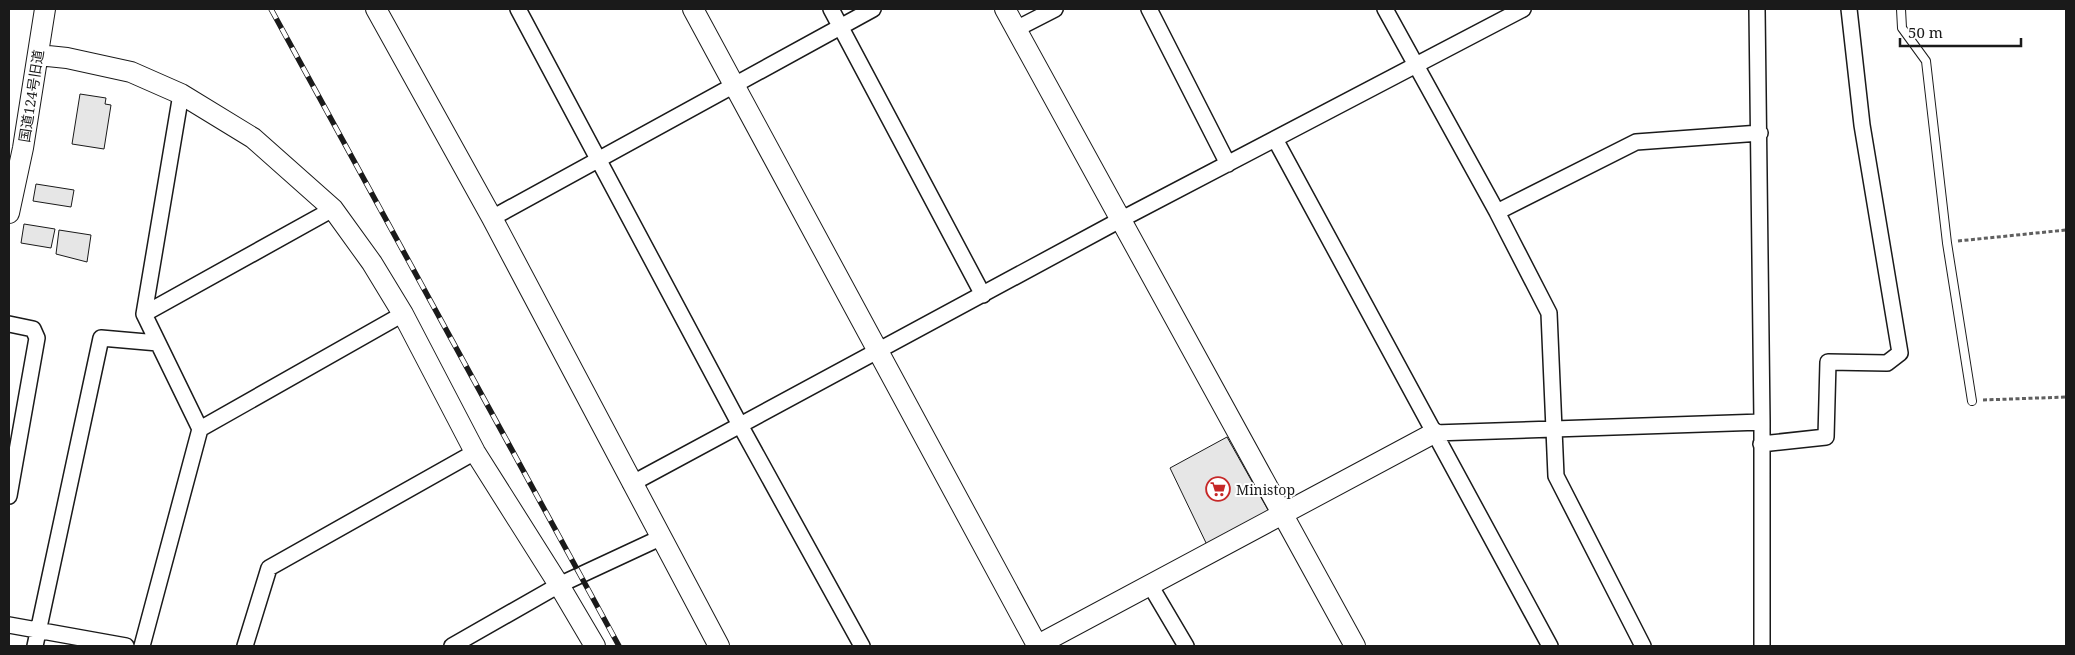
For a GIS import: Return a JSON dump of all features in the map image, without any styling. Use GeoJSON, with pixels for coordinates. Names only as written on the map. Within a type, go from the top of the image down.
{"type":"FeatureCollection","features":[{"type":"Feature","properties":{"kind":"street","name":"国道124号旧道"},"geometry":{"type":"LineString","coordinates":[[9,213],[23,148],[45,9]]}},
{"type":"Feature","properties":{"kind":"street"},"geometry":{"type":"LineString","coordinates":[[376,9],[492,218],[631,484],[719,646]]}},
{"type":"Feature","properties":{"kind":"street"},"geometry":{"type":"LineString","coordinates":[[518,9],[740,425],[862,646]]}},
{"type":"Feature","properties":{"kind":"street"},"geometry":{"type":"LineString","coordinates":[[692,9],[1037,646],[1434,433],[1762,422]]}},
{"type":"Feature","properties":{"kind":"street"},"geometry":{"type":"LineString","coordinates":[[831,9],[982,295]]}},
{"type":"Feature","properties":{"kind":"street"},"geometry":{"type":"LineString","coordinates":[[492,218],[873,9]]}},
{"type":"Feature","properties":{"kind":"street"},"geometry":{"type":"LineString","coordinates":[[1005,9],[1120,220],[1205,369],[1355,646]]}},
{"type":"Feature","properties":{"kind":"street"},"geometry":{"type":"LineString","coordinates":[[1016,29],[1054,9]]}},
{"type":"Feature","properties":{"kind":"street"},"geometry":{"type":"LineString","coordinates":[[1149,9],[1228,164]]}},
{"type":"Feature","properties":{"kind":"street"},"geometry":{"type":"LineString","coordinates":[[1385,9],[1497,212],[1548,313],[1556,476],[1643,646]]}},
{"type":"Feature","properties":{"kind":"street"},"geometry":{"type":"LineString","coordinates":[[631,484],[1120,220],[1523,9]]}},
{"type":"Feature","properties":{"kind":"street"},"geometry":{"type":"LineString","coordinates":[[1757,9],[1760,132],[1762,646]]}},
{"type":"Feature","properties":{"kind":"street"},"geometry":{"type":"LineString","coordinates":[[1761,444],[1826,437],[1828,362],[1887,363],[1900,353],[1862,125],[1849,9]]}},
{"type":"Feature","properties":{"kind":"street"},"geometry":{"type":"LineString","coordinates":[[38,55],[67,58],[130,72],[181,94],[253,138],[333,209],[372,263],[403,314],[475,452],[595,646]]}},
{"type":"Feature","properties":{"kind":"street"},"geometry":{"type":"LineString","coordinates":[[142,646],[200,429],[144,314],[181,94]]}},
{"type":"Feature","properties":{"kind":"street"},"geometry":{"type":"LineString","coordinates":[[1497,212],[1636,142],[1760,132]]}},
{"type":"Feature","properties":{"kind":"street"},"geometry":{"type":"LineString","coordinates":[[1275,139],[1550,646]]}},
{"type":"Feature","properties":{"kind":"street"},"geometry":{"type":"LineString","coordinates":[[144,314],[333,209]]}},
{"type":"Feature","properties":{"kind":"street"},"geometry":{"type":"LineString","coordinates":[[200,429],[403,314]]}},
{"type":"Feature","properties":{"kind":"street"},"geometry":{"type":"LineString","coordinates":[[9,324],[33,329],[37,338],[9,496]]}},
{"type":"Feature","properties":{"kind":"street"},"geometry":{"type":"LineString","coordinates":[[35,646],[101,338],[158,343]]}},
{"type":"Feature","properties":{"kind":"street"},"geometry":{"type":"LineString","coordinates":[[245,646],[269,568],[475,452]]}},
{"type":"Feature","properties":{"kind":"street"},"geometry":{"type":"LineString","coordinates":[[452,646],[559,585],[660,538]]}},
{"type":"Feature","properties":{"kind":"street"},"geometry":{"type":"LineString","coordinates":[[1150,585],[1186,646]]}},
{"type":"Feature","properties":{"kind":"street"},"geometry":{"type":"LineString","coordinates":[[9,625],[126,646]]}},
{"type":"Feature","properties":{"kind":"lane"},"geometry":{"type":"LineString","coordinates":[[1901,9],[1902,28],[1926,61],[1947,243],[1972,401]]}},
{"type":"Feature","properties":{"kind":"path"},"geometry":{"type":"LineString","coordinates":[[1947,243],[2066,230]]}},
{"type":"Feature","properties":{"kind":"path"},"geometry":{"type":"LineString","coordinates":[[1972,401],[2066,397]]}},
{"type":"Feature","properties":{"kind":"building"},"geometry":{"type":"Polygon","coordinates":[[[80,94],[106,98],[105,104],[111,105],[104,149],[72,144],[80,94]]]}},
{"type":"Feature","properties":{"kind":"building"},"geometry":{"type":"Polygon","coordinates":[[[36,184],[74,190],[71,207],[33,201],[36,184]]]}},
{"type":"Feature","properties":{"kind":"building"},"geometry":{"type":"Polygon","coordinates":[[[24,224],[55,229],[51,248],[21,243],[24,224]]]}},
{"type":"Feature","properties":{"kind":"building"},"geometry":{"type":"Polygon","coordinates":[[[59,230],[91,235],[87,262],[56,254],[59,230]]]}},
{"type":"Feature","properties":{"kind":"building","name":"Ministop"},"geometry":{"type":"Polygon","coordinates":[[[1227,437],[1268,510],[1267,516],[1208,547],[1170,468],[1227,437]]]}},
{"type":"Feature","properties":{"kind":"railway"},"geometry":{"type":"LineString","coordinates":[[271,9],[619,646]]}},
{"type":"Feature","properties":{"kind":"place","name":"Ministop"},"geometry":{"type":"Point","coordinates":[1218,489]}}]}
